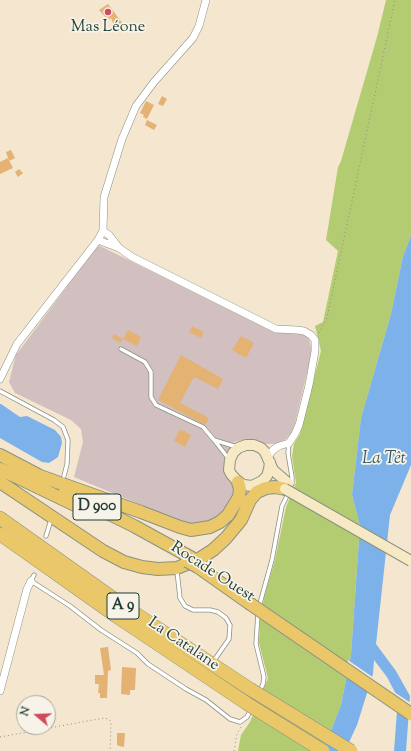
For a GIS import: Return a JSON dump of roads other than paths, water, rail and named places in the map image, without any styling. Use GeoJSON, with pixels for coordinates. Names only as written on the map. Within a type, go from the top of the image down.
{"type":"FeatureCollection","features":[{"type":"Feature","properties":{"kind":"highway"},"geometry":{"type":"LineString","coordinates":[[0,455],[40,476],[191,530],[210,527],[220,522],[228,515],[239,497],[240,489],[238,482]]}},
{"type":"Feature","properties":{"kind":"highway","name":"Rocade Ouest"},"geometry":{"type":"LineString","coordinates":[[0,459],[46,484],[134,526],[191,564],[251,601],[411,707]]}},
{"type":"Feature","properties":{"kind":"highway","name":"Rocade Ouest"},"geometry":{"type":"LineString","coordinates":[[0,469],[133,533],[191,564]]}},
{"type":"Feature","properties":{"kind":"highway"},"geometry":{"type":"LineString","coordinates":[[0,482],[103,551],[124,562],[142,567],[168,569],[191,564],[208,553],[226,538],[241,520],[250,500],[257,492],[266,488],[286,486]]}},
{"type":"Feature","properties":{"kind":"highway"},"geometry":{"type":"LineString","coordinates":[[226,538],[238,517],[244,500],[254,485]]}},
{"type":"Feature","properties":{"kind":"highway","name":"La Catalane"},"geometry":{"type":"LineString","coordinates":[[0,518],[117,602],[212,665],[252,698],[323,751]]}},
{"type":"Feature","properties":{"kind":"highway","name":"La Catalane"},"geometry":{"type":"LineString","coordinates":[[0,534],[116,616],[252,698],[350,751]]}},
{"type":"Feature","properties":{"kind":"highway","name":"Rocade Ouest"},"geometry":{"type":"LineString","coordinates":[[251,601],[411,714]]}},
{"type":"Feature","properties":{"kind":"main road"},"geometry":{"type":"LineString","coordinates":[[411,555],[286,486],[269,482],[254,485],[244,485],[238,482],[231,474],[229,465],[233,453],[238,448],[246,445],[254,445],[261,448],[269,460],[273,470],[286,486],[411,561]]}},
{"type":"Feature","properties":{"kind":"main road"},"geometry":{"type":"LineString","coordinates":[[254,485],[262,481],[267,476],[269,460]]}},
{"type":"Feature","properties":{"kind":"street"},"geometry":{"type":"LineString","coordinates":[[0,379],[17,344],[98,240],[103,231],[104,197],[122,139],[136,106],[154,82],[193,38],[199,26],[206,0]]}},
{"type":"Feature","properties":{"kind":"street"},"geometry":{"type":"LineString","coordinates":[[103,231],[109,235],[119,248]]}},
{"type":"Feature","properties":{"kind":"street"},"geometry":{"type":"LineString","coordinates":[[98,240],[119,248],[132,257],[213,296],[276,329],[304,331],[311,335],[315,340],[315,351],[306,399],[299,425],[289,443],[279,446],[273,450],[269,460]]}},
{"type":"Feature","properties":{"kind":"street"},"geometry":{"type":"LineString","coordinates":[[0,691],[27,589],[32,578]]}},
{"type":"Feature","properties":{"kind":"lane"},"geometry":{"type":"LineString","coordinates":[[121,349],[145,362],[150,372],[151,397],[156,405],[203,427],[230,460]]}},
{"type":"Feature","properties":{"kind":"lane"},"geometry":{"type":"LineString","coordinates":[[0,391],[54,420],[63,427],[68,440],[67,464],[64,476]]}},
{"type":"Feature","properties":{"kind":"lane"},"geometry":{"type":"LineString","coordinates":[[214,440],[238,448]]}},
{"type":"Feature","properties":{"kind":"lane"},"geometry":{"type":"LineString","coordinates":[[32,578],[101,630],[137,653],[148,664],[186,689],[206,700],[230,719],[240,722],[248,717],[252,698],[263,684],[264,677],[256,644],[257,622],[261,598],[272,560],[282,506],[292,483],[288,453],[289,443]]}},
{"type":"Feature","properties":{"kind":"lane"},"geometry":{"type":"LineString","coordinates":[[46,536],[50,523]]}},
{"type":"Feature","properties":{"kind":"lane"},"geometry":{"type":"LineString","coordinates":[[191,564],[180,595],[185,606],[193,610],[210,610],[218,612],[226,618],[230,625],[229,639],[212,665]]}},
{"type":"Feature","properties":{"kind":"water","name":"La Têt"},"geometry":{"type":"Polygon","coordinates":[[[411,236],[411,465],[390,515],[376,644],[396,671],[410,696],[406,751],[394,751],[398,698],[387,677],[374,660],[373,674],[357,725],[345,751],[323,751],[341,705],[351,655],[360,526],[352,495],[361,418],[391,314],[403,256],[411,236]]]}},
{"type":"Feature","properties":{"kind":"water"},"geometry":{"type":"Polygon","coordinates":[[[0,404],[20,417],[27,416],[55,430],[61,437],[62,443],[58,457],[49,463],[42,462],[0,438],[0,404]]]}},
{"type":"Feature","properties":{"kind":"place","name":"Mas Léone"},"geometry":{"type":"Point","coordinates":[108,12]}}]}
